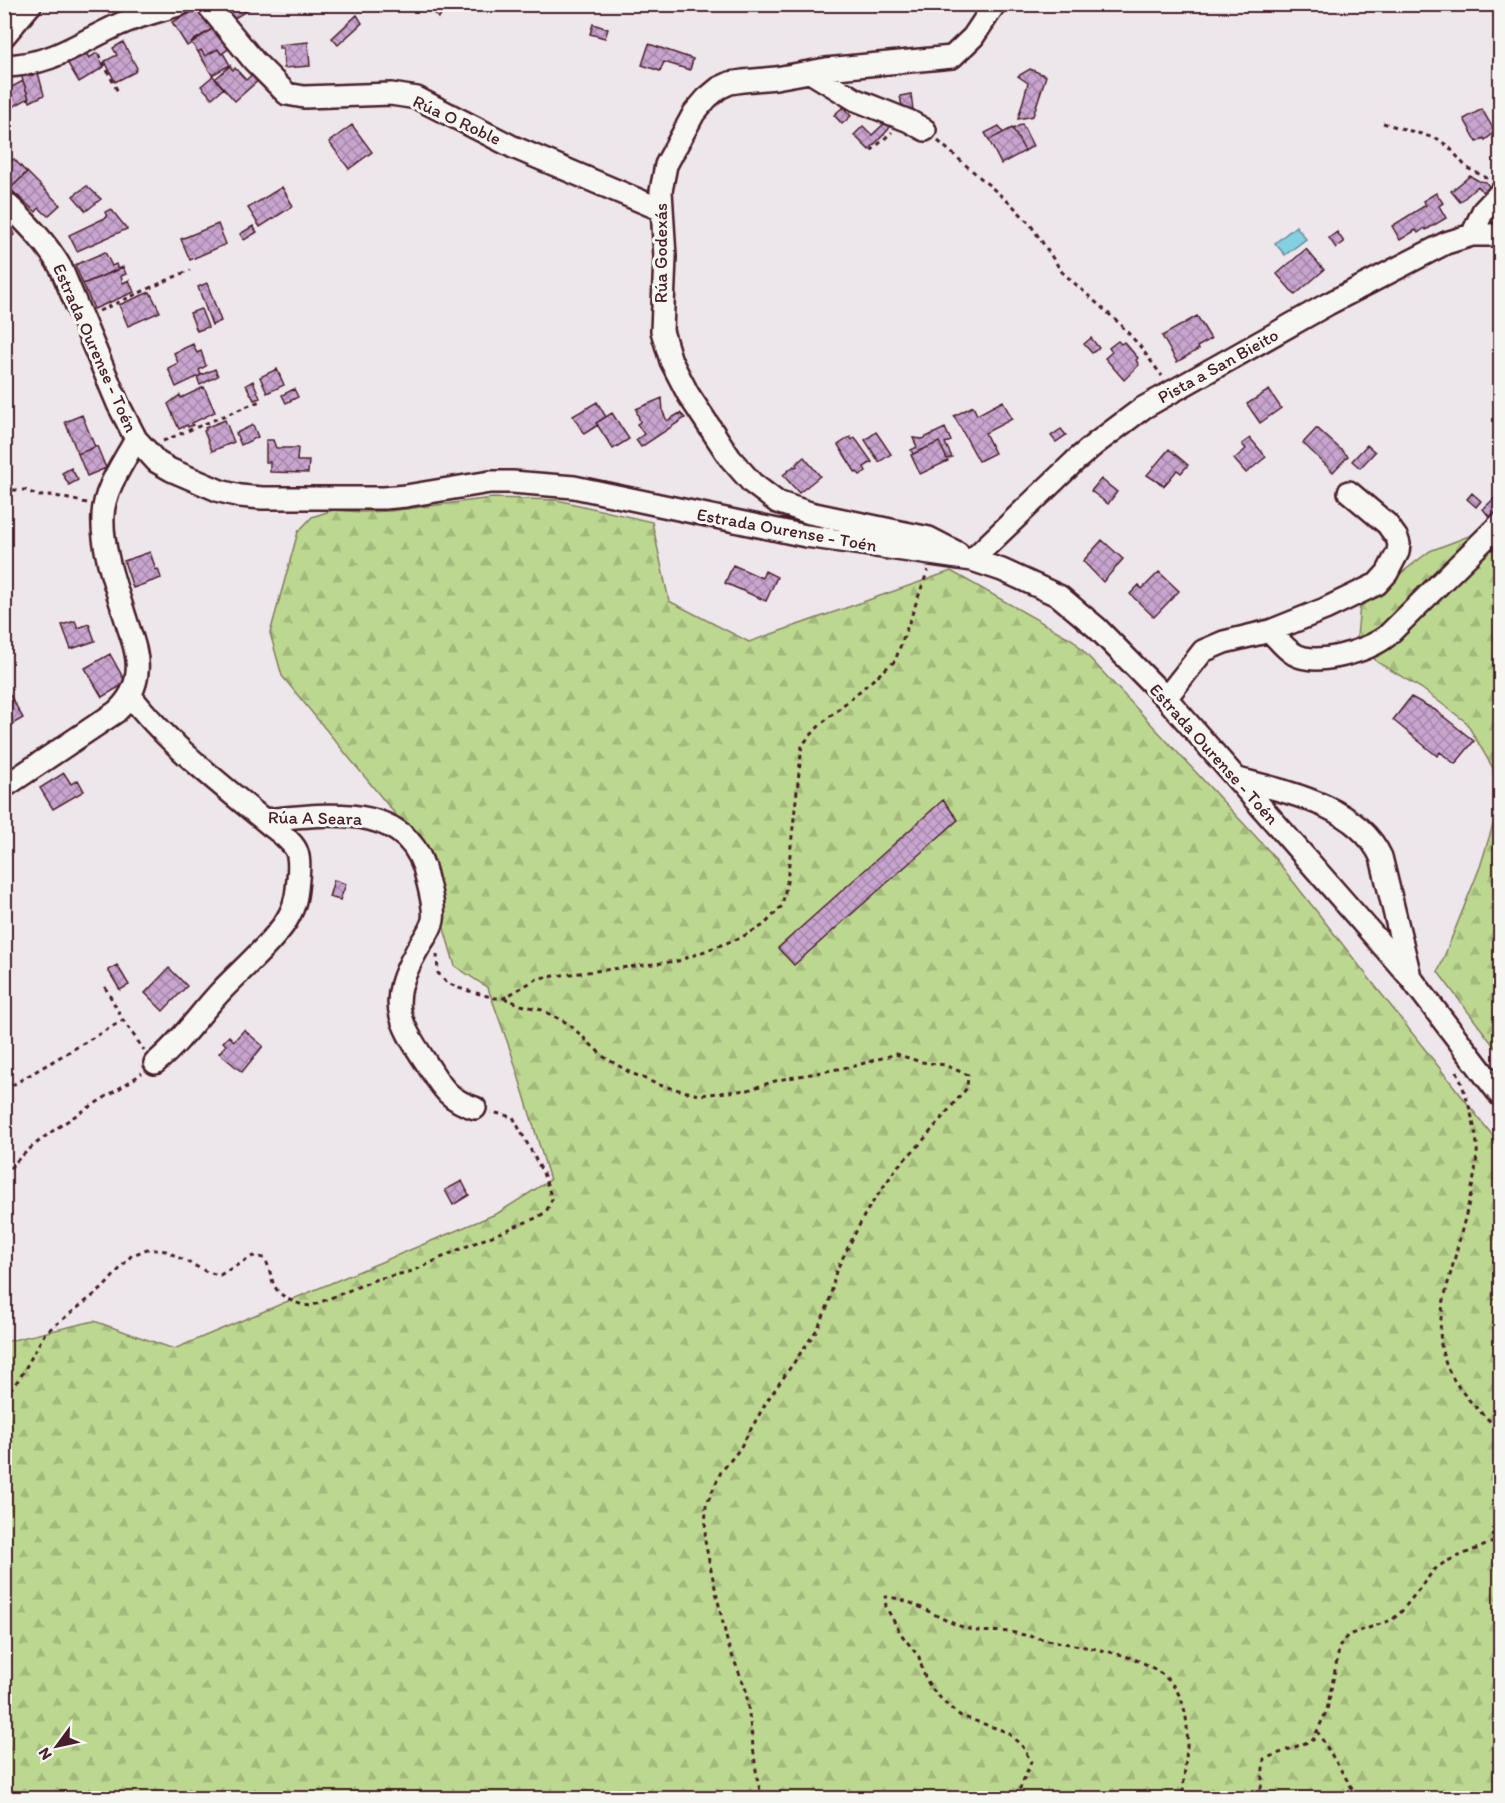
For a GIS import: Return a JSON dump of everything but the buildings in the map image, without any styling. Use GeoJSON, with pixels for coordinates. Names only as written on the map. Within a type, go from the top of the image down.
{"type":"FeatureCollection","features":[{"type":"Feature","properties":{"kind":"street"},"geometry":{"type":"LineString","coordinates":[[4,36],[31,4]]}},
{"type":"Feature","properties":{"kind":"street"},"geometry":{"type":"LineString","coordinates":[[4,66],[17,66],[53,57],[126,21],[181,4]]}},
{"type":"Feature","properties":{"kind":"street","name":"Rúa O Roble"},"geometry":{"type":"LineString","coordinates":[[207,4],[254,61],[288,94],[304,97],[391,94],[417,98],[513,147],[662,210]]}},
{"type":"Feature","properties":{"kind":"street","name":"Rúa Godexás"},"geometry":{"type":"LineString","coordinates":[[969,559],[929,538],[810,513],[777,501],[752,483],[730,458],[688,394],[671,361],[662,331],[665,257],[662,178],[666,165],[694,113],[719,88],[730,83],[859,64],[952,57],[973,37],[995,4]]}},
{"type":"Feature","properties":{"kind":"street"},"geometry":{"type":"LineString","coordinates":[[810,72],[856,100],[900,117],[925,130]]}},
{"type":"Feature","properties":{"kind":"street"},"geometry":{"type":"LineString","coordinates":[[1472,235],[1483,211],[1498,188]]}},
{"type":"Feature","properties":{"kind":"street","name":"Estrada Ourense - Toén"},"geometry":{"type":"LineString","coordinates":[[4,201],[32,227],[49,248],[65,275],[118,404],[141,445],[158,462],[171,470],[220,491],[262,498],[384,498],[490,482],[551,484],[806,536],[969,559],[1002,570],[1059,596],[1097,628],[1166,698],[1238,779],[1410,976],[1500,1095]]}},
{"type":"Feature","properties":{"kind":"street","name":"Pista a San Bieito"},"geometry":{"type":"LineString","coordinates":[[969,559],[1095,444],[1143,408],[1446,243],[1472,235],[1500,235]]}},
{"type":"Feature","properties":{"kind":"street"},"geometry":{"type":"LineString","coordinates":[[4,787],[103,722],[131,696],[137,678],[135,648],[110,564],[103,524],[104,508],[109,492],[141,445]]}},
{"type":"Feature","properties":{"kind":"street"},"geometry":{"type":"LineString","coordinates":[[1166,698],[1203,651],[1224,642],[1270,631],[1325,609],[1377,584],[1387,573],[1395,560],[1399,544],[1393,531],[1349,492]]}},
{"type":"Feature","properties":{"kind":"street"},"geometry":{"type":"LineString","coordinates":[[1270,631],[1290,651],[1302,657],[1336,656],[1365,649],[1387,636],[1500,524]]}},
{"type":"Feature","properties":{"kind":"street","name":"Rúa A Seara"},"geometry":{"type":"LineString","coordinates":[[131,696],[162,730],[220,784],[264,820],[330,815],[359,816],[390,827],[416,848],[426,874],[433,919],[401,983],[398,1008],[411,1041],[446,1092],[454,1100],[475,1108]]}},
{"type":"Feature","properties":{"kind":"street"},"geometry":{"type":"LineString","coordinates":[[1238,779],[1311,801],[1336,812],[1366,833],[1381,857],[1410,976]]}},
{"type":"Feature","properties":{"kind":"street"},"geometry":{"type":"LineString","coordinates":[[155,1063],[178,1042],[218,994],[280,930],[291,914],[298,883],[297,851],[288,839],[264,820]]}},
{"type":"Feature","properties":{"kind":"path"},"geometry":{"type":"LineString","coordinates":[[91,38],[118,92]]}},
{"type":"Feature","properties":{"kind":"path"},"geometry":{"type":"LineString","coordinates":[[871,151],[891,132],[900,117]]}},
{"type":"Feature","properties":{"kind":"path"},"geometry":{"type":"LineString","coordinates":[[1383,123],[1438,140],[1449,147],[1467,168],[1498,188]]}},
{"type":"Feature","properties":{"kind":"path"},"geometry":{"type":"LineString","coordinates":[[925,130],[975,171],[1019,212],[1042,240],[1062,272],[1118,322],[1139,345],[1173,391]]}},
{"type":"Feature","properties":{"kind":"path"},"geometry":{"type":"LineString","coordinates":[[83,318],[190,270]]}},
{"type":"Feature","properties":{"kind":"path"},"geometry":{"type":"LineString","coordinates":[[141,445],[260,401]]}},
{"type":"Feature","properties":{"kind":"path"},"geometry":{"type":"LineString","coordinates":[[4,490],[29,491],[39,496],[61,497],[104,508]]}},
{"type":"Feature","properties":{"kind":"path"},"geometry":{"type":"LineString","coordinates":[[504,998],[538,978],[678,961],[740,938],[764,925],[782,906],[802,745],[821,723],[895,661],[934,554]]}},
{"type":"Feature","properties":{"kind":"path"},"geometry":{"type":"LineString","coordinates":[[436,952],[438,973],[446,982],[467,991],[504,998],[542,1010],[569,1024],[604,1057],[629,1072],[659,1085],[699,1095],[718,1095],[748,1090],[778,1080],[854,1066],[896,1054],[921,1062],[945,1065],[968,1075],[967,1088],[920,1144],[898,1166],[866,1212],[836,1271],[829,1303],[818,1328],[793,1367],[767,1401],[739,1450],[721,1472],[706,1505],[705,1541],[709,1562],[728,1645],[746,1690],[757,1778],[762,1798]]}},
{"type":"Feature","properties":{"kind":"path"},"geometry":{"type":"LineString","coordinates":[[4,1175],[23,1153],[40,1139],[155,1063],[123,1020],[105,987]]}},
{"type":"Feature","properties":{"kind":"path"},"geometry":{"type":"LineString","coordinates":[[4,1089],[123,1020]]}},
{"type":"Feature","properties":{"kind":"path"},"geometry":{"type":"LineString","coordinates":[[1457,1070],[1469,1101],[1478,1153],[1463,1226],[1442,1307],[1439,1336],[1446,1364],[1461,1391],[1500,1431]]}},
{"type":"Feature","properties":{"kind":"path"},"geometry":{"type":"LineString","coordinates":[[4,1397],[20,1378],[45,1333],[103,1288],[131,1256],[147,1249],[166,1251],[207,1272],[220,1275],[253,1256],[264,1258],[269,1264],[275,1287],[284,1296],[300,1305],[311,1306],[377,1279],[413,1271],[546,1212],[552,1199],[551,1192],[513,1117],[475,1108]]}},
{"type":"Feature","properties":{"kind":"path"},"geometry":{"type":"LineString","coordinates":[[1260,1798],[1264,1759],[1313,1740],[1327,1710],[1340,1645],[1348,1635],[1392,1620],[1434,1570],[1445,1562],[1500,1539]]}},
{"type":"Feature","properties":{"kind":"path"},"geometry":{"type":"LineString","coordinates":[[1016,1798],[1031,1762],[1023,1747],[1007,1732],[961,1716],[931,1688],[924,1675],[919,1657],[901,1634],[886,1607],[885,1597],[896,1597],[953,1625],[978,1631],[1009,1632],[1117,1654],[1139,1660],[1163,1675],[1175,1688],[1187,1720],[1188,1736],[1183,1798]]}},
{"type":"Feature","properties":{"kind":"path"},"geometry":{"type":"LineString","coordinates":[[1317,1731],[1358,1798]]}},
{"type":"Feature","properties":{"kind":"green space"},"geometry":{"type":"Polygon","coordinates":[[[492,498],[557,500],[652,522],[669,601],[749,642],[951,571],[1073,640],[1270,852],[1500,1145],[1500,1798],[5,1798],[4,1342],[94,1321],[174,1349],[498,1213],[550,1180],[511,1052],[488,988],[455,966],[419,843],[282,676],[270,633],[298,532],[312,517],[333,510],[390,511],[492,498]]]}},
{"type":"Feature","properties":{"kind":"green space"},"geometry":{"type":"Polygon","coordinates":[[[1500,524],[1500,1054],[1438,972],[1480,867],[1497,812],[1493,768],[1466,722],[1421,688],[1377,662],[1357,637],[1360,605],[1430,551],[1500,524]]]}},
{"type":"Feature","properties":{"kind":"water"},"geometry":{"type":"Polygon","coordinates":[[[1296,226],[1306,239],[1285,255],[1275,243],[1296,226]]]}}]}
